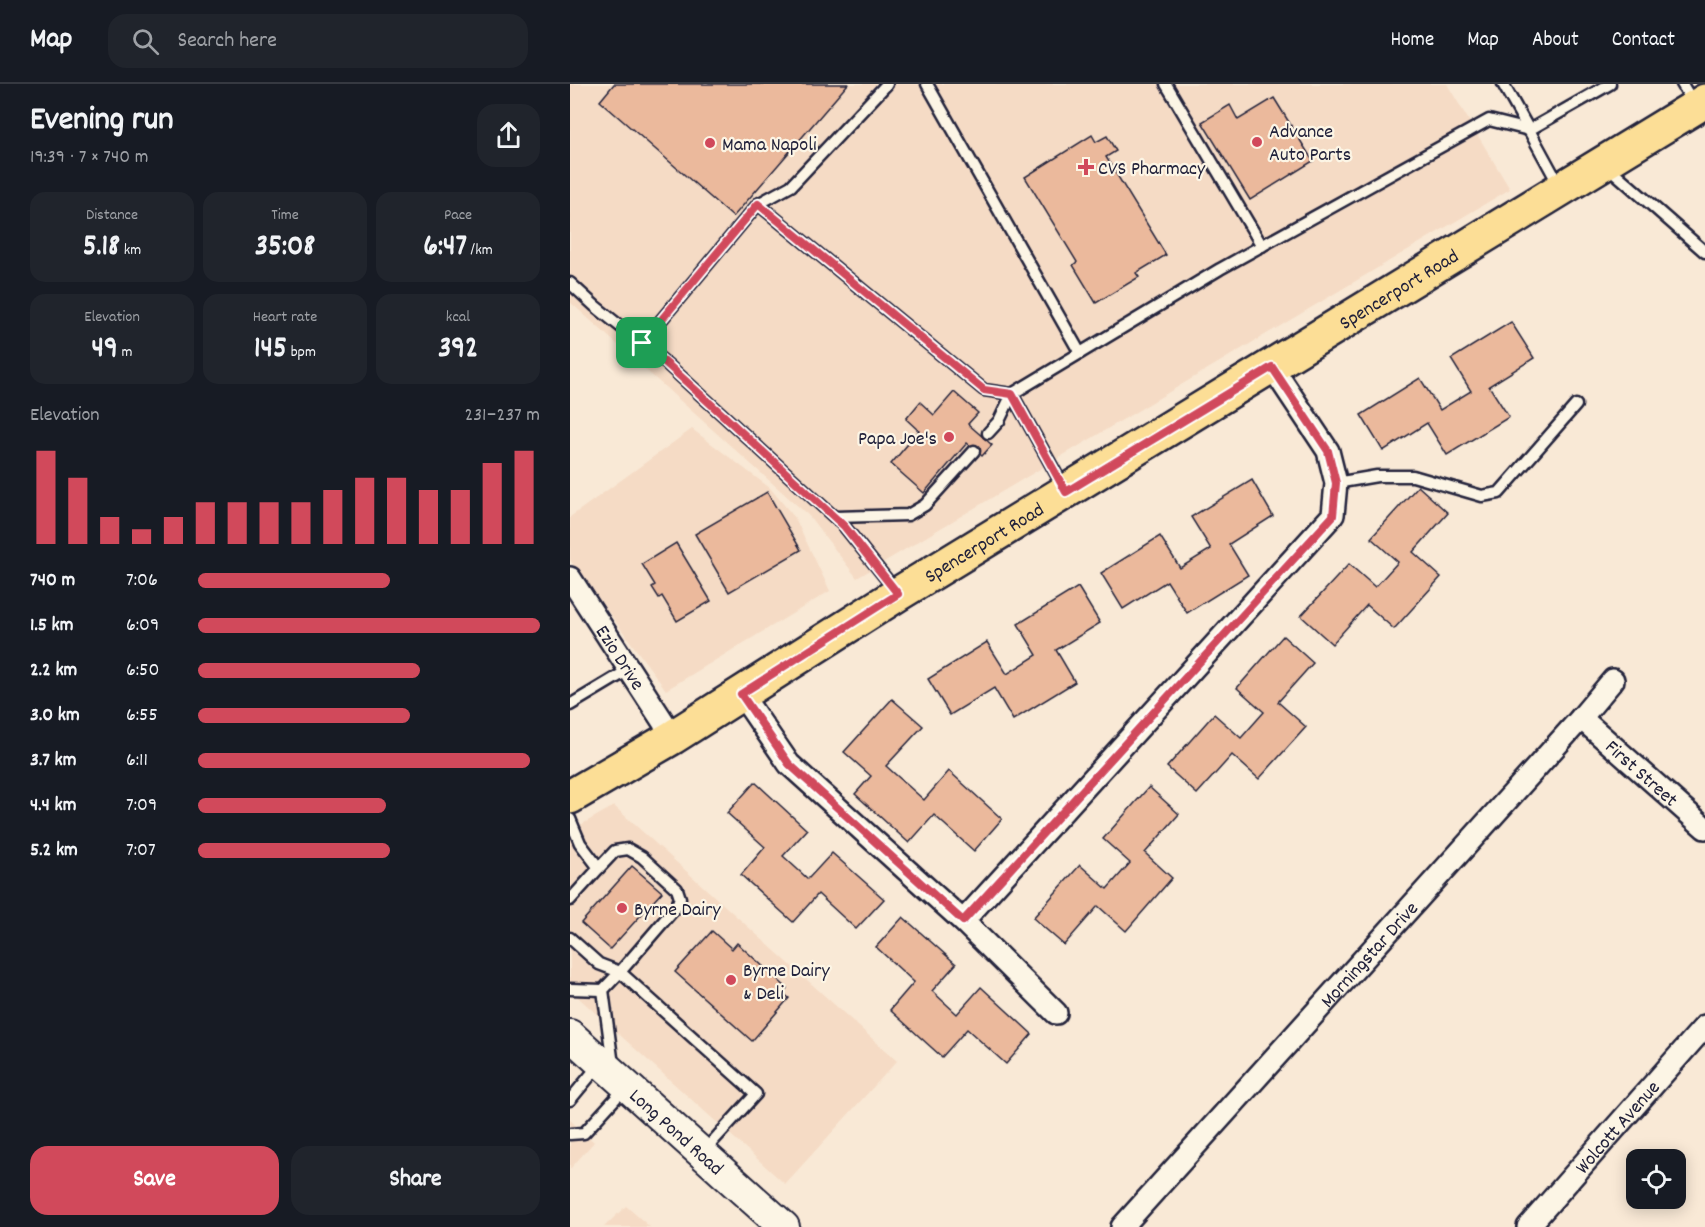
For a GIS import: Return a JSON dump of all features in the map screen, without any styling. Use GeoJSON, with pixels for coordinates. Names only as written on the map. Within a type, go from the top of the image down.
{"type":"FeatureCollection","features":[{"type":"Feature","properties":{"kind":"main road","name":"Spencerport Road"},"geometry":{"type":"LineString","coordinates":[[570,797],[673,737],[898,594],[1561,190],[1604,163],[1694,97]]}},
{"type":"Feature","properties":{"kind":"main road","name":"Long Pond Road"},"geometry":{"type":"LineString","coordinates":[[570,1035],[784,1227]]}},
{"type":"Feature","properties":{"kind":"street"},"geometry":{"type":"LineString","coordinates":[[963,921],[1333,516],[1336,483],[1328,451],[1272,367]]}},
{"type":"Feature","properties":{"kind":"street","name":"Ezio Drive"},"geometry":{"type":"LineString","coordinates":[[570,578],[673,737]]}},
{"type":"Feature","properties":{"kind":"street","name":"Morningstar Drive"},"geometry":{"type":"LineString","coordinates":[[1122,1227],[1613,680]]}},
{"type":"Feature","properties":{"kind":"street"},"geometry":{"type":"LineString","coordinates":[[741,694],[789,764],[963,921],[1056,1013]]}},
{"type":"Feature","properties":{"kind":"street","name":"First Street"},"geometry":{"type":"LineString","coordinates":[[1581,718],[1705,828]]}},
{"type":"Feature","properties":{"kind":"street","name":"Wolcott Avenue"},"geometry":{"type":"LineString","coordinates":[[1528,1227],[1705,1026]]}},
{"type":"Feature","properties":{"kind":"lane"},"geometry":{"type":"LineString","coordinates":[[642,343],[758,204],[791,186],[887,84]]}},
{"type":"Feature","properties":{"kind":"lane"},"geometry":{"type":"LineString","coordinates":[[927,84],[1080,353]]}},
{"type":"Feature","properties":{"kind":"lane"},"geometry":{"type":"LineString","coordinates":[[1166,84],[1262,246]]}},
{"type":"Feature","properties":{"kind":"lane"},"geometry":{"type":"LineString","coordinates":[[1503,84],[1561,190]]}},
{"type":"Feature","properties":{"kind":"lane"},"geometry":{"type":"LineString","coordinates":[[988,434],[999,421],[1012,394],[1220,269],[1489,120],[1529,130],[1609,84]]}},
{"type":"Feature","properties":{"kind":"lane"},"geometry":{"type":"LineString","coordinates":[[1604,163],[1705,252]]}},
{"type":"Feature","properties":{"kind":"lane"},"geometry":{"type":"LineString","coordinates":[[758,204],[984,390],[1012,394]]}},
{"type":"Feature","properties":{"kind":"lane"},"geometry":{"type":"LineString","coordinates":[[570,283],[667,364],[835,517],[898,594]]}},
{"type":"Feature","properties":{"kind":"lane"},"geometry":{"type":"LineString","coordinates":[[1012,394],[1066,492]]}},
{"type":"Feature","properties":{"kind":"lane"},"geometry":{"type":"LineString","coordinates":[[1336,483],[1377,476],[1413,476],[1482,496],[1499,493],[1576,405]]}},
{"type":"Feature","properties":{"kind":"lane"},"geometry":{"type":"LineString","coordinates":[[835,517],[908,515],[925,506],[974,451]]}},
{"type":"Feature","properties":{"kind":"lane"},"geometry":{"type":"LineString","coordinates":[[570,705],[630,669]]}},
{"type":"Feature","properties":{"kind":"lane"},"geometry":{"type":"LineString","coordinates":[[570,819],[580,843],[599,868]]}},
{"type":"Feature","properties":{"kind":"lane"},"geometry":{"type":"LineString","coordinates":[[570,900],[615,851],[628,849],[642,857],[677,889],[680,898],[676,907],[603,990],[570,989]]}},
{"type":"Feature","properties":{"kind":"lane"},"geometry":{"type":"LineString","coordinates":[[570,938],[599,964],[620,972],[756,1094],[702,1154]]}},
{"type":"Feature","properties":{"kind":"lane"},"geometry":{"type":"LineString","coordinates":[[570,1134],[584,1133],[614,1074],[603,990]]}},
{"type":"Feature","properties":{"kind":"lane"},"geometry":{"type":"LineString","coordinates":[[570,1100],[614,1074]]}},
{"type":"Feature","properties":{"kind":"shaded area"},"geometry":{"type":"Polygon","coordinates":[[[570,84],[1447,84],[1510,189],[857,578],[809,516],[570,302],[570,84]]]}},
{"type":"Feature","properties":{"kind":"shaded area"},"geometry":{"type":"Polygon","coordinates":[[[692,429],[770,488],[795,518],[830,591],[666,690],[570,560],[570,517],[692,429]]]}},
{"type":"Feature","properties":{"kind":"shaded area"},"geometry":{"type":"Polygon","coordinates":[[[614,806],[897,1061],[785,1184],[570,990],[570,831],[614,806]]]}},
{"type":"Feature","properties":{"kind":"shaded area"},"geometry":{"type":"Polygon","coordinates":[[[570,1120],[594,1142],[570,1169],[570,1120]]]}},
{"type":"Feature","properties":{"kind":"shaded area"},"geometry":{"type":"Polygon","coordinates":[[[626,1206],[650,1227],[604,1227],[626,1206]]]}},
{"type":"Feature","properties":{"kind":"building"},"geometry":{"type":"Polygon","coordinates":[[[614,84],[848,84],[733,217],[600,101],[614,84]]]}},
{"type":"Feature","properties":{"kind":"building","name":"Advance Auto Parts"},"geometry":{"type":"Polygon","coordinates":[[[1274,98],[1313,161],[1250,200],[1202,122],[1230,105],[1238,120],[1274,98]]]}},
{"type":"Feature","properties":{"kind":"building","name":"CVS Pharmacy"},"geometry":{"type":"Polygon","coordinates":[[[1092,135],[1096,142],[1107,136],[1116,151],[1106,157],[1166,255],[1136,273],[1139,277],[1096,303],[1073,265],[1077,262],[1025,177],[1092,135]]]}},
{"type":"Feature","properties":{"kind":"building"},"geometry":{"type":"Polygon","coordinates":[[[1511,322],[1534,358],[1489,386],[1509,417],[1447,455],[1427,423],[1383,451],[1361,415],[1420,378],[1440,410],[1471,391],[1451,359],[1511,322]]]}},
{"type":"Feature","properties":{"kind":"building","name":"Papa Joe's"},"geometry":{"type":"Polygon","coordinates":[[[954,392],[978,413],[968,424],[992,445],[982,456],[967,443],[924,493],[891,464],[919,431],[906,419],[920,402],[934,415],[954,392]]]}},
{"type":"Feature","properties":{"kind":"building"},"geometry":{"type":"Polygon","coordinates":[[[1252,480],[1273,516],[1229,544],[1248,575],[1187,613],[1167,581],[1123,609],[1101,573],[1160,536],[1180,568],[1211,549],[1191,517],[1252,480]]]}},
{"type":"Feature","properties":{"kind":"building"},"geometry":{"type":"Polygon","coordinates":[[[1418,486],[1448,513],[1413,552],[1441,577],[1394,629],[1367,605],[1332,644],[1301,616],[1349,564],[1375,587],[1398,562],[1371,538],[1418,486]]]}},
{"type":"Feature","properties":{"kind":"building"},"geometry":{"type":"Polygon","coordinates":[[[767,492],[801,550],[729,592],[695,534],[767,492]]]}},
{"type":"Feature","properties":{"kind":"building"},"geometry":{"type":"Polygon","coordinates":[[[676,543],[711,601],[677,621],[662,596],[659,598],[652,587],[655,585],[642,564],[676,543]]]}},
{"type":"Feature","properties":{"kind":"building"},"geometry":{"type":"Polygon","coordinates":[[[1078,587],[1100,623],[1056,650],[1075,682],[1013,720],[994,688],[950,715],[928,679],[987,642],[1007,674],[1037,655],[1018,624],[1078,587]]]}},
{"type":"Feature","properties":{"kind":"building"},"geometry":{"type":"Polygon","coordinates":[[[1283,636],[1313,663],[1278,702],[1306,727],[1259,779],[1232,755],[1197,794],[1167,767],[1214,714],[1241,738],[1264,712],[1237,688],[1283,636]]]}},
{"type":"Feature","properties":{"kind":"building"},"geometry":{"type":"Polygon","coordinates":[[[892,699],[923,726],[886,766],[924,800],[949,771],[1002,819],[974,851],[934,815],[909,843],[855,794],[871,776],[844,752],[892,699]]]}},
{"type":"Feature","properties":{"kind":"building"},"geometry":{"type":"Polygon","coordinates":[[[755,782],[807,830],[783,856],[808,879],[832,853],[884,899],[856,929],[818,894],[793,922],[741,875],[765,847],[727,813],[755,782]]]}},
{"type":"Feature","properties":{"kind":"building"},"geometry":{"type":"Polygon","coordinates":[[[1149,787],[1179,814],[1145,853],[1172,878],[1126,931],[1098,906],[1064,945],[1033,918],[1080,865],[1107,889],[1130,863],[1103,839],[1149,787]]]}},
{"type":"Feature","properties":{"kind":"building"},"geometry":{"type":"Polygon","coordinates":[[[632,866],[662,892],[610,949],[581,923],[632,866]]]}},
{"type":"Feature","properties":{"kind":"building"},"geometry":{"type":"Polygon","coordinates":[[[903,917],[956,964],[932,991],[957,1014],[981,987],[1032,1034],[1006,1064],[967,1029],[942,1057],[890,1010],[914,982],[876,947],[903,917]]]}},
{"type":"Feature","properties":{"kind":"building","name":"Byrne Dairy & Deli"},"geometry":{"type":"Polygon","coordinates":[[[712,931],[732,949],[737,943],[787,988],[783,993],[789,998],[752,1041],[675,972],[712,931]]]}},
{"type":"Feature","properties":{"kind":"place","name":"Advance Auto Parts"},"geometry":{"type":"Point","coordinates":[1257,142]}},
{"type":"Feature","properties":{"kind":"place","name":"Mama Napoli"},"geometry":{"type":"Point","coordinates":[710,143]}},
{"type":"Feature","properties":{"kind":"place","name":"CVS Pharmacy"},"geometry":{"type":"Point","coordinates":[1086,167]}},
{"type":"Feature","properties":{"kind":"place","name":"Papa Joe's"},"geometry":{"type":"Point","coordinates":[949,437]}},
{"type":"Feature","properties":{"kind":"place","name":"Byrne Dairy"},"geometry":{"type":"Point","coordinates":[622,908]}},
{"type":"Feature","properties":{"kind":"place","name":"Byrne Dairy & Deli"},"geometry":{"type":"Point","coordinates":[731,980]}},
{"type":"Feature","properties":{"kind":"route"},"geometry":{"type":"LineString","coordinates":[[758,204],[984,390],[1012,394],[1066,492],[1272,367],[1328,451],[1336,483],[1333,516],[963,921],[789,764],[741,694],[898,594],[844,526],[642,343],[758,204]]}}]}
